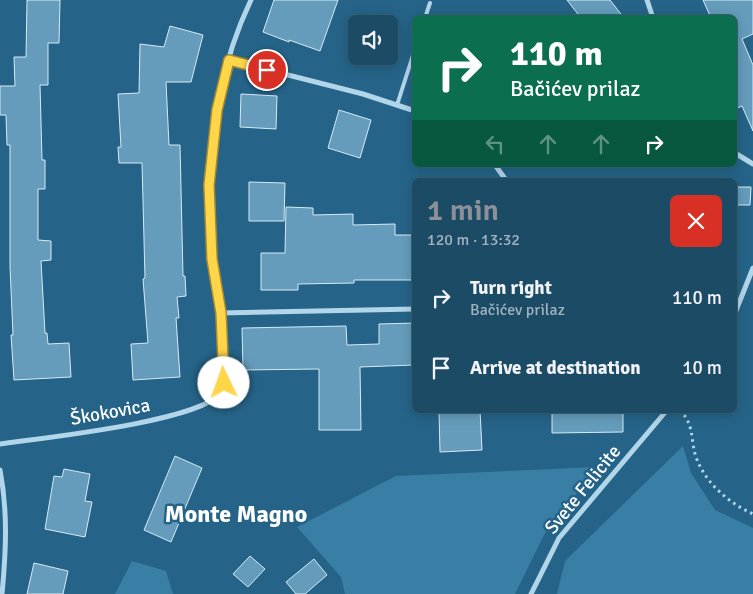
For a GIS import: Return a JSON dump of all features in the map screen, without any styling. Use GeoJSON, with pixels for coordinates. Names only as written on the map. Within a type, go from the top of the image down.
{"type":"FeatureCollection","features":[{"type":"Feature","properties":{"kind":"street"},"geometry":{"type":"LineString","coordinates":[[251,0],[236,37],[217,110],[209,185],[212,259],[221,313],[412,309]]}},
{"type":"Feature","properties":{"kind":"street"},"geometry":{"type":"LineString","coordinates":[[647,0],[652,15]]}},
{"type":"Feature","properties":{"kind":"street"},"geometry":{"type":"LineString","coordinates":[[229,60],[363,94],[412,110]]}},
{"type":"Feature","properties":{"kind":"street"},"geometry":{"type":"LineString","coordinates":[[737,155],[753,164]]}},
{"type":"Feature","properties":{"kind":"street"},"geometry":{"type":"LineString","coordinates":[[496,167],[505,178]]}},
{"type":"Feature","properties":{"kind":"street"},"geometry":{"type":"LineString","coordinates":[[737,308],[753,268]]}},
{"type":"Feature","properties":{"kind":"street","name":"Škokovica"},"geometry":{"type":"LineString","coordinates":[[0,444],[122,426],[181,413],[207,403],[221,393],[224,383],[221,313]]}},
{"type":"Feature","properties":{"kind":"street","name":"Svete Felicite"},"geometry":{"type":"LineString","coordinates":[[531,594],[559,538],[664,413]]}},
{"type":"Feature","properties":{"kind":"street"},"geometry":{"type":"LineString","coordinates":[[0,470],[6,510],[2,594]]}},
{"type":"Feature","properties":{"kind":"lane"},"geometry":{"type":"LineString","coordinates":[[426,15],[430,3]]}},
{"type":"Feature","properties":{"kind":"lane"},"geometry":{"type":"LineString","coordinates":[[397,105],[412,58]]}},
{"type":"Feature","properties":{"kind":"path"},"geometry":{"type":"LineString","coordinates":[[682,413],[690,423],[696,458],[707,478],[722,494],[753,514]]}},
{"type":"Feature","properties":{"kind":"shaded area"},"geometry":{"type":"Polygon","coordinates":[[[683,446],[691,473],[715,510],[753,528],[753,594],[557,594],[565,561],[683,446]]]}},
{"type":"Feature","properties":{"kind":"shaded area"},"geometry":{"type":"Polygon","coordinates":[[[597,467],[544,535],[515,594],[345,594],[341,577],[297,527],[396,476],[597,467]]]}},
{"type":"Feature","properties":{"kind":"shaded area"},"geometry":{"type":"Polygon","coordinates":[[[132,561],[166,571],[173,594],[115,594],[132,561]]]}},
{"type":"Feature","properties":{"kind":"building"},"geometry":{"type":"Polygon","coordinates":[[[27,0],[60,0],[59,43],[48,43],[48,85],[40,85],[42,160],[45,160],[45,189],[38,189],[38,240],[51,241],[51,260],[41,261],[45,333],[47,333],[48,344],[69,343],[71,377],[14,380],[11,335],[13,335],[10,267],[10,145],[7,145],[6,115],[0,115],[0,86],[15,86],[14,57],[26,57],[27,0]]]}},
{"type":"Feature","properties":{"kind":"building"},"geometry":{"type":"Polygon","coordinates":[[[274,0],[338,0],[320,51],[263,32],[274,0]]]}},
{"type":"Feature","properties":{"kind":"building"},"geometry":{"type":"Polygon","coordinates":[[[567,0],[610,0],[622,15],[579,15],[567,0]]]}},
{"type":"Feature","properties":{"kind":"building"},"geometry":{"type":"Polygon","coordinates":[[[703,0],[753,0],[753,34],[742,39],[753,65],[753,131],[742,106],[737,108],[737,15],[710,15],[703,0]]]}},
{"type":"Feature","properties":{"kind":"building"},"geometry":{"type":"Polygon","coordinates":[[[170,26],[203,35],[191,82],[166,82],[169,145],[180,145],[183,276],[185,276],[186,296],[177,297],[179,318],[176,318],[180,377],[133,380],[131,344],[148,343],[143,279],[145,278],[142,163],[119,163],[118,147],[121,147],[118,94],[139,93],[140,44],[164,47],[170,26]]]}},
{"type":"Feature","properties":{"kind":"building"},"geometry":{"type":"Polygon","coordinates":[[[241,94],[277,96],[276,129],[240,127],[241,94]]]}},
{"type":"Feature","properties":{"kind":"building"},"geometry":{"type":"Polygon","coordinates":[[[339,110],[371,120],[360,158],[328,148],[339,110]]]}},
{"type":"Feature","properties":{"kind":"building"},"geometry":{"type":"Polygon","coordinates":[[[249,182],[285,183],[284,221],[249,221],[249,182]]]}},
{"type":"Feature","properties":{"kind":"building"},"geometry":{"type":"Polygon","coordinates":[[[737,187],[751,187],[750,205],[737,205],[737,187]]]}},
{"type":"Feature","properties":{"kind":"building"},"geometry":{"type":"Polygon","coordinates":[[[286,207],[313,208],[313,215],[353,214],[353,225],[395,224],[395,235],[412,235],[412,280],[354,280],[354,283],[298,284],[298,290],[261,290],[261,253],[285,253],[286,207]]]}},
{"type":"Feature","properties":{"kind":"building"},"geometry":{"type":"Polygon","coordinates":[[[412,323],[412,365],[360,367],[361,430],[319,430],[319,369],[243,370],[242,328],[346,326],[347,345],[379,344],[379,324],[412,323]]]}},
{"type":"Feature","properties":{"kind":"building"},"geometry":{"type":"Polygon","coordinates":[[[439,413],[480,413],[482,450],[440,452],[439,413]]]}},
{"type":"Feature","properties":{"kind":"building"},"geometry":{"type":"Polygon","coordinates":[[[552,413],[623,413],[623,432],[552,433],[552,413]]]}},
{"type":"Feature","properties":{"kind":"building"},"geometry":{"type":"Polygon","coordinates":[[[175,456],[202,468],[171,542],[144,530],[175,456]]]}},
{"type":"Feature","properties":{"kind":"building"},"geometry":{"type":"Polygon","coordinates":[[[64,469],[90,474],[85,501],[92,502],[85,537],[45,529],[54,476],[62,477],[64,469]]]}},
{"type":"Feature","properties":{"kind":"building"},"geometry":{"type":"Polygon","coordinates":[[[250,556],[265,569],[248,587],[233,574],[250,556]]]}},
{"type":"Feature","properties":{"kind":"building"},"geometry":{"type":"Polygon","coordinates":[[[314,559],[327,575],[305,594],[296,594],[286,582],[314,559]]]}},
{"type":"Feature","properties":{"kind":"building"},"geometry":{"type":"Polygon","coordinates":[[[34,563],[68,571],[63,594],[27,594],[34,563]]]}},
{"type":"Feature","properties":{"kind":"district","name":"Monte Magno"},"geometry":{"type":"Point","coordinates":[236,514]}},
{"type":"Feature","properties":{"kind":"route"},"geometry":{"type":"LineString","coordinates":[[224,383],[221,313],[212,259],[209,185],[217,110],[229,60],[267,70]]}}]}
